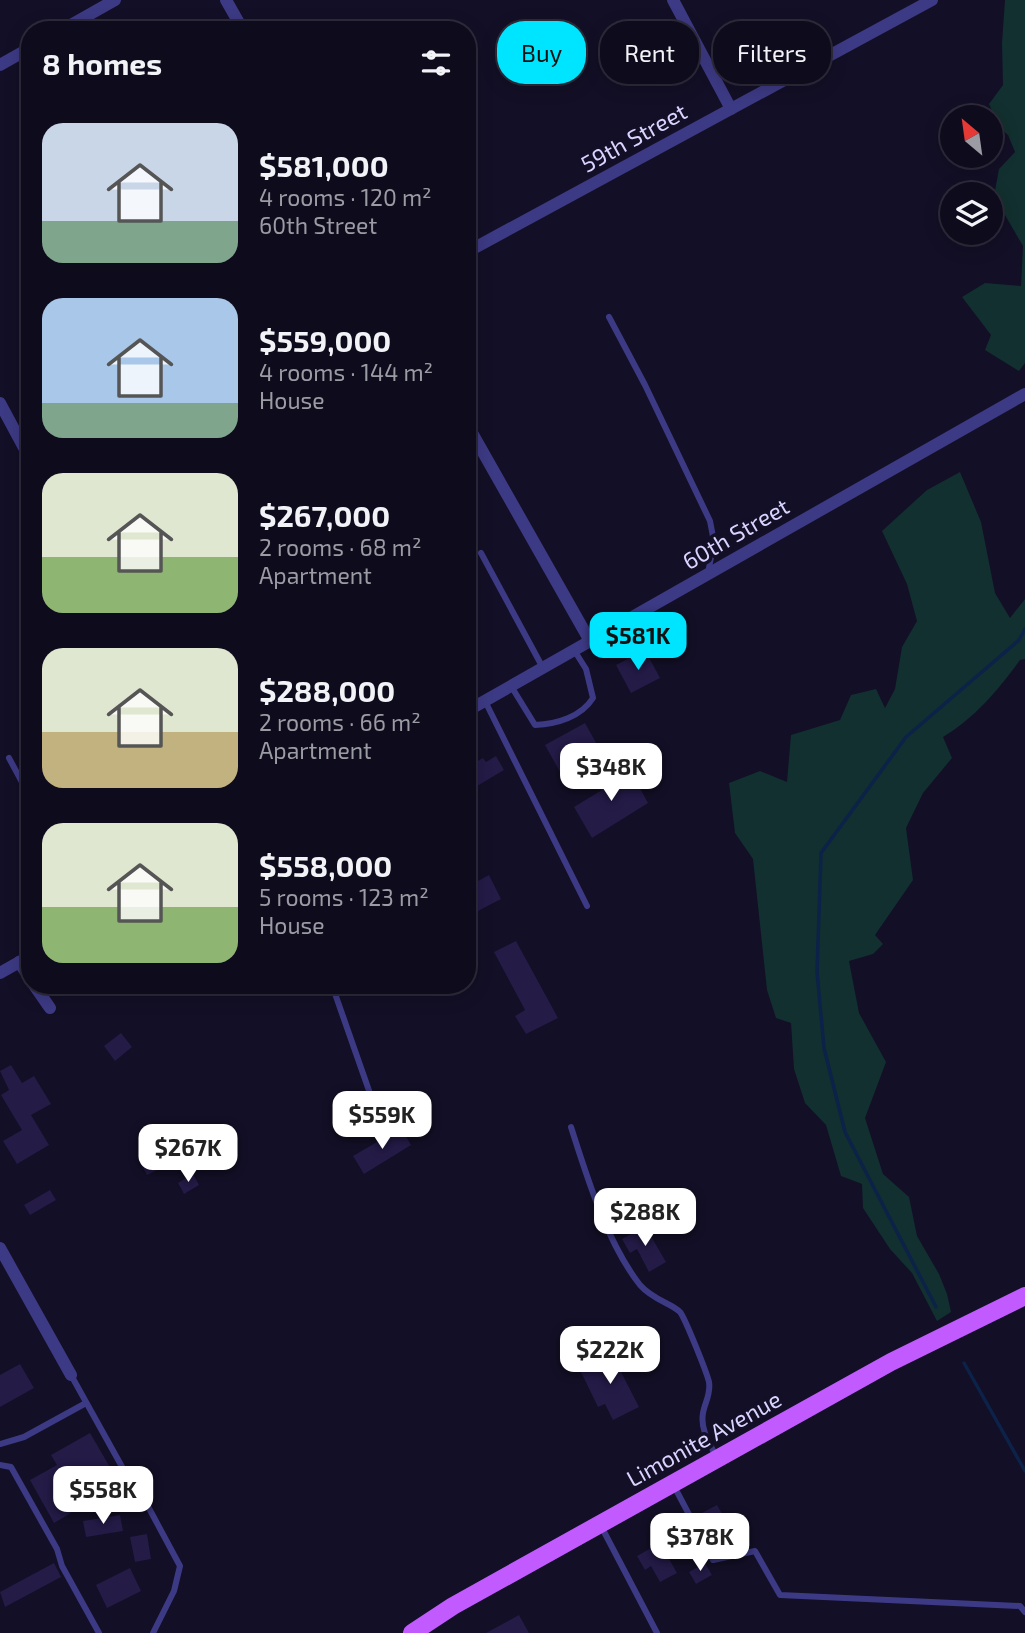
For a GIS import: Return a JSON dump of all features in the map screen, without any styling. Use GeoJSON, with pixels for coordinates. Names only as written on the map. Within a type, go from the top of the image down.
{"type":"FeatureCollection","features":[{"type":"Feature","properties":{"kind":"main road","name":"Limonite Avenue"},"geometry":{"type":"LineString","coordinates":[[412,1633],[453,1606],[891,1362],[1025,1296]]}},
{"type":"Feature","properties":{"kind":"street"},"geometry":{"type":"LineString","coordinates":[[78,21],[115,0]]}},
{"type":"Feature","properties":{"kind":"street"},"geometry":{"type":"LineString","coordinates":[[226,0],[238,21]]}},
{"type":"Feature","properties":{"kind":"street"},"geometry":{"type":"LineString","coordinates":[[673,0],[731,109]]}},
{"type":"Feature","properties":{"kind":"street","name":"59th Street"},"geometry":{"type":"LineString","coordinates":[[476,247],[932,0]]}},
{"type":"Feature","properties":{"kind":"street"},"geometry":{"type":"LineString","coordinates":[[0,65],[21,53]]}},
{"type":"Feature","properties":{"kind":"street","name":"60th Street"},"geometry":{"type":"LineString","coordinates":[[476,706],[1025,394]]}},
{"type":"Feature","properties":{"kind":"street"},"geometry":{"type":"LineString","coordinates":[[0,404],[21,442]]}},
{"type":"Feature","properties":{"kind":"street"},"geometry":{"type":"LineString","coordinates":[[476,440],[590,641]]}},
{"type":"Feature","properties":{"kind":"street"},"geometry":{"type":"LineString","coordinates":[[0,973],[21,961]]}},
{"type":"Feature","properties":{"kind":"street"},"geometry":{"type":"LineString","coordinates":[[40,994],[50,1008]]}},
{"type":"Feature","properties":{"kind":"street"},"geometry":{"type":"LineString","coordinates":[[0,1248],[71,1374]]}},
{"type":"Feature","properties":{"kind":"lane"},"geometry":{"type":"LineString","coordinates":[[609,317],[710,521],[715,542],[708,575]]}},
{"type":"Feature","properties":{"kind":"lane"},"geometry":{"type":"LineString","coordinates":[[481,553],[542,668]]}},
{"type":"Feature","properties":{"kind":"lane"},"geometry":{"type":"LineString","coordinates":[[512,686],[535,725],[553,724],[587,708],[593,698],[586,669],[575,650]]}},
{"type":"Feature","properties":{"kind":"lane"},"geometry":{"type":"LineString","coordinates":[[485,701],[587,906]]}},
{"type":"Feature","properties":{"kind":"lane"},"geometry":{"type":"LineString","coordinates":[[9,758],[21,780]]}},
{"type":"Feature","properties":{"kind":"lane"},"geometry":{"type":"LineString","coordinates":[[335,994],[373,1102]]}},
{"type":"Feature","properties":{"kind":"lane"},"geometry":{"type":"LineString","coordinates":[[571,1127],[591,1189],[615,1242],[639,1283],[653,1298],[680,1312],[709,1380],[709,1394],[702,1415],[704,1433],[718,1460]]}},
{"type":"Feature","properties":{"kind":"lane"},"geometry":{"type":"LineString","coordinates":[[71,1374],[126,1474],[136,1484],[180,1566],[174,1591],[153,1633]]}},
{"type":"Feature","properties":{"kind":"lane"},"geometry":{"type":"LineString","coordinates":[[0,1444],[24,1437],[86,1403]]}},
{"type":"Feature","properties":{"kind":"lane"},"geometry":{"type":"LineString","coordinates":[[0,1465],[11,1468],[57,1549],[62,1566],[99,1633]]}},
{"type":"Feature","properties":{"kind":"lane"},"geometry":{"type":"LineString","coordinates":[[673,1485],[713,1560],[755,1551],[780,1595],[1020,1606],[1025,1612]]}},
{"type":"Feature","properties":{"kind":"lane"},"geometry":{"type":"LineString","coordinates":[[600,1524],[657,1633]]}},
{"type":"Feature","properties":{"kind":"green space"},"geometry":{"type":"Polygon","coordinates":[[[1005,0],[1025,0],[1025,363],[1019,371],[985,350],[991,335],[962,297],[985,283],[1021,286],[1023,246],[1003,212],[1003,182],[997,182],[999,169],[1003,168],[1015,152],[1008,135],[1003,131],[1003,105],[989,104],[1003,85],[1005,0]]]}},
{"type":"Feature","properties":{"kind":"green space"},"geometry":{"type":"Polygon","coordinates":[[[960,472],[981,522],[995,593],[1010,618],[1025,599],[1025,659],[1020,660],[976,712],[943,737],[952,758],[923,793],[906,828],[913,880],[875,935],[883,944],[873,954],[849,961],[859,1013],[886,1062],[865,1118],[883,1174],[909,1197],[917,1236],[947,1294],[951,1312],[937,1321],[912,1273],[890,1249],[863,1208],[862,1184],[841,1176],[826,1125],[805,1103],[794,1069],[791,1023],[776,1018],[767,990],[753,859],[735,833],[729,783],[760,771],[787,782],[791,735],[840,720],[851,695],[876,689],[885,708],[895,689],[902,647],[917,621],[907,584],[882,531],[927,490],[960,472]]]}},
{"type":"Feature","properties":{"kind":"building"},"geometry":{"type":"Polygon","coordinates":[[[645,650],[660,678],[631,693],[616,665],[645,650]]]}},
{"type":"Feature","properties":{"kind":"building"},"geometry":{"type":"Polygon","coordinates":[[[585,723],[600,750],[560,772],[545,745],[585,723]]]}},
{"type":"Feature","properties":{"kind":"building"},"geometry":{"type":"Polygon","coordinates":[[[496,756],[504,770],[476,787],[476,762],[483,758],[486,762],[496,756]]]}},
{"type":"Feature","properties":{"kind":"building"},"geometry":{"type":"Polygon","coordinates":[[[614,770],[618,777],[630,770],[648,803],[592,838],[574,807],[602,790],[600,787],[608,782],[605,776],[614,770]]]}},
{"type":"Feature","properties":{"kind":"building"},"geometry":{"type":"Polygon","coordinates":[[[489,875],[501,899],[478,911],[476,882],[489,875]]]}},
{"type":"Feature","properties":{"kind":"building"},"geometry":{"type":"Polygon","coordinates":[[[516,941],[558,1018],[526,1034],[515,1016],[525,1010],[494,952],[516,941]]]}},
{"type":"Feature","properties":{"kind":"building"},"geometry":{"type":"Polygon","coordinates":[[[121,1033],[132,1047],[115,1061],[104,1046],[121,1033]]]}},
{"type":"Feature","properties":{"kind":"building"},"geometry":{"type":"Polygon","coordinates":[[[11,1065],[22,1083],[34,1076],[51,1104],[31,1115],[49,1145],[17,1164],[3,1141],[22,1130],[1,1095],[9,1090],[0,1071],[11,1065]]]}},
{"type":"Feature","properties":{"kind":"building"},"geometry":{"type":"Polygon","coordinates":[[[401,1128],[411,1145],[364,1174],[353,1156],[401,1128]]]}},
{"type":"Feature","properties":{"kind":"building"},"geometry":{"type":"Polygon","coordinates":[[[220,1140],[226,1151],[210,1159],[204,1148],[220,1140]]]}},
{"type":"Feature","properties":{"kind":"building"},"geometry":{"type":"Polygon","coordinates":[[[158,1156],[163,1167],[147,1175],[141,1164],[158,1156]]]}},
{"type":"Feature","properties":{"kind":"building"},"geometry":{"type":"Polygon","coordinates":[[[193,1174],[199,1185],[184,1194],[178,1183],[193,1174]]]}},
{"type":"Feature","properties":{"kind":"building"},"geometry":{"type":"Polygon","coordinates":[[[50,1190],[56,1200],[30,1215],[24,1205],[50,1190]]]}},
{"type":"Feature","properties":{"kind":"building"},"geometry":{"type":"Polygon","coordinates":[[[645,1226],[666,1262],[649,1272],[637,1249],[630,1253],[622,1239],[645,1226]]]}},
{"type":"Feature","properties":{"kind":"building"},"geometry":{"type":"Polygon","coordinates":[[[614,1353],[639,1407],[613,1420],[605,1404],[598,1407],[580,1370],[614,1353]]]}},
{"type":"Feature","properties":{"kind":"building"},"geometry":{"type":"Polygon","coordinates":[[[20,1364],[34,1388],[0,1407],[0,1375],[20,1364]]]}},
{"type":"Feature","properties":{"kind":"building"},"geometry":{"type":"Polygon","coordinates":[[[90,1433],[114,1474],[65,1502],[71,1513],[54,1523],[30,1480],[57,1465],[51,1455],[90,1433]]]}},
{"type":"Feature","properties":{"kind":"building"},"geometry":{"type":"Polygon","coordinates":[[[717,1505],[729,1526],[711,1536],[700,1514],[717,1505]]]}},
{"type":"Feature","properties":{"kind":"building"},"geometry":{"type":"Polygon","coordinates":[[[120,1515],[123,1531],[86,1537],[83,1521],[120,1515]]]}},
{"type":"Feature","properties":{"kind":"building"},"geometry":{"type":"Polygon","coordinates":[[[147,1534],[151,1559],[135,1562],[130,1537],[147,1534]]]}},
{"type":"Feature","properties":{"kind":"building"},"geometry":{"type":"Polygon","coordinates":[[[660,1543],[677,1573],[660,1582],[651,1566],[645,1570],[637,1556],[660,1543]]]}},
{"type":"Feature","properties":{"kind":"building"},"geometry":{"type":"Polygon","coordinates":[[[54,1563],[61,1577],[5,1607],[0,1592],[54,1563]]]}},
{"type":"Feature","properties":{"kind":"building"},"geometry":{"type":"Polygon","coordinates":[[[705,1563],[712,1575],[696,1584],[689,1572],[705,1563]]]}},
{"type":"Feature","properties":{"kind":"building"},"geometry":{"type":"Polygon","coordinates":[[[130,1568],[141,1591],[107,1608],[96,1585],[130,1568]]]}},
{"type":"Feature","properties":{"kind":"building"},"geometry":{"type":"Polygon","coordinates":[[[519,1615],[529,1633],[486,1633],[519,1615]]]}},
{"type":"Feature","properties":{"kind":"waterway"},"geometry":{"type":"LineString","coordinates":[[936,1307],[845,1132],[824,1048],[817,972],[821,853],[906,737],[1019,640],[1025,629]]}},
{"type":"Feature","properties":{"kind":"waterway"},"geometry":{"type":"LineString","coordinates":[[964,1363],[1025,1471]]}}]}
